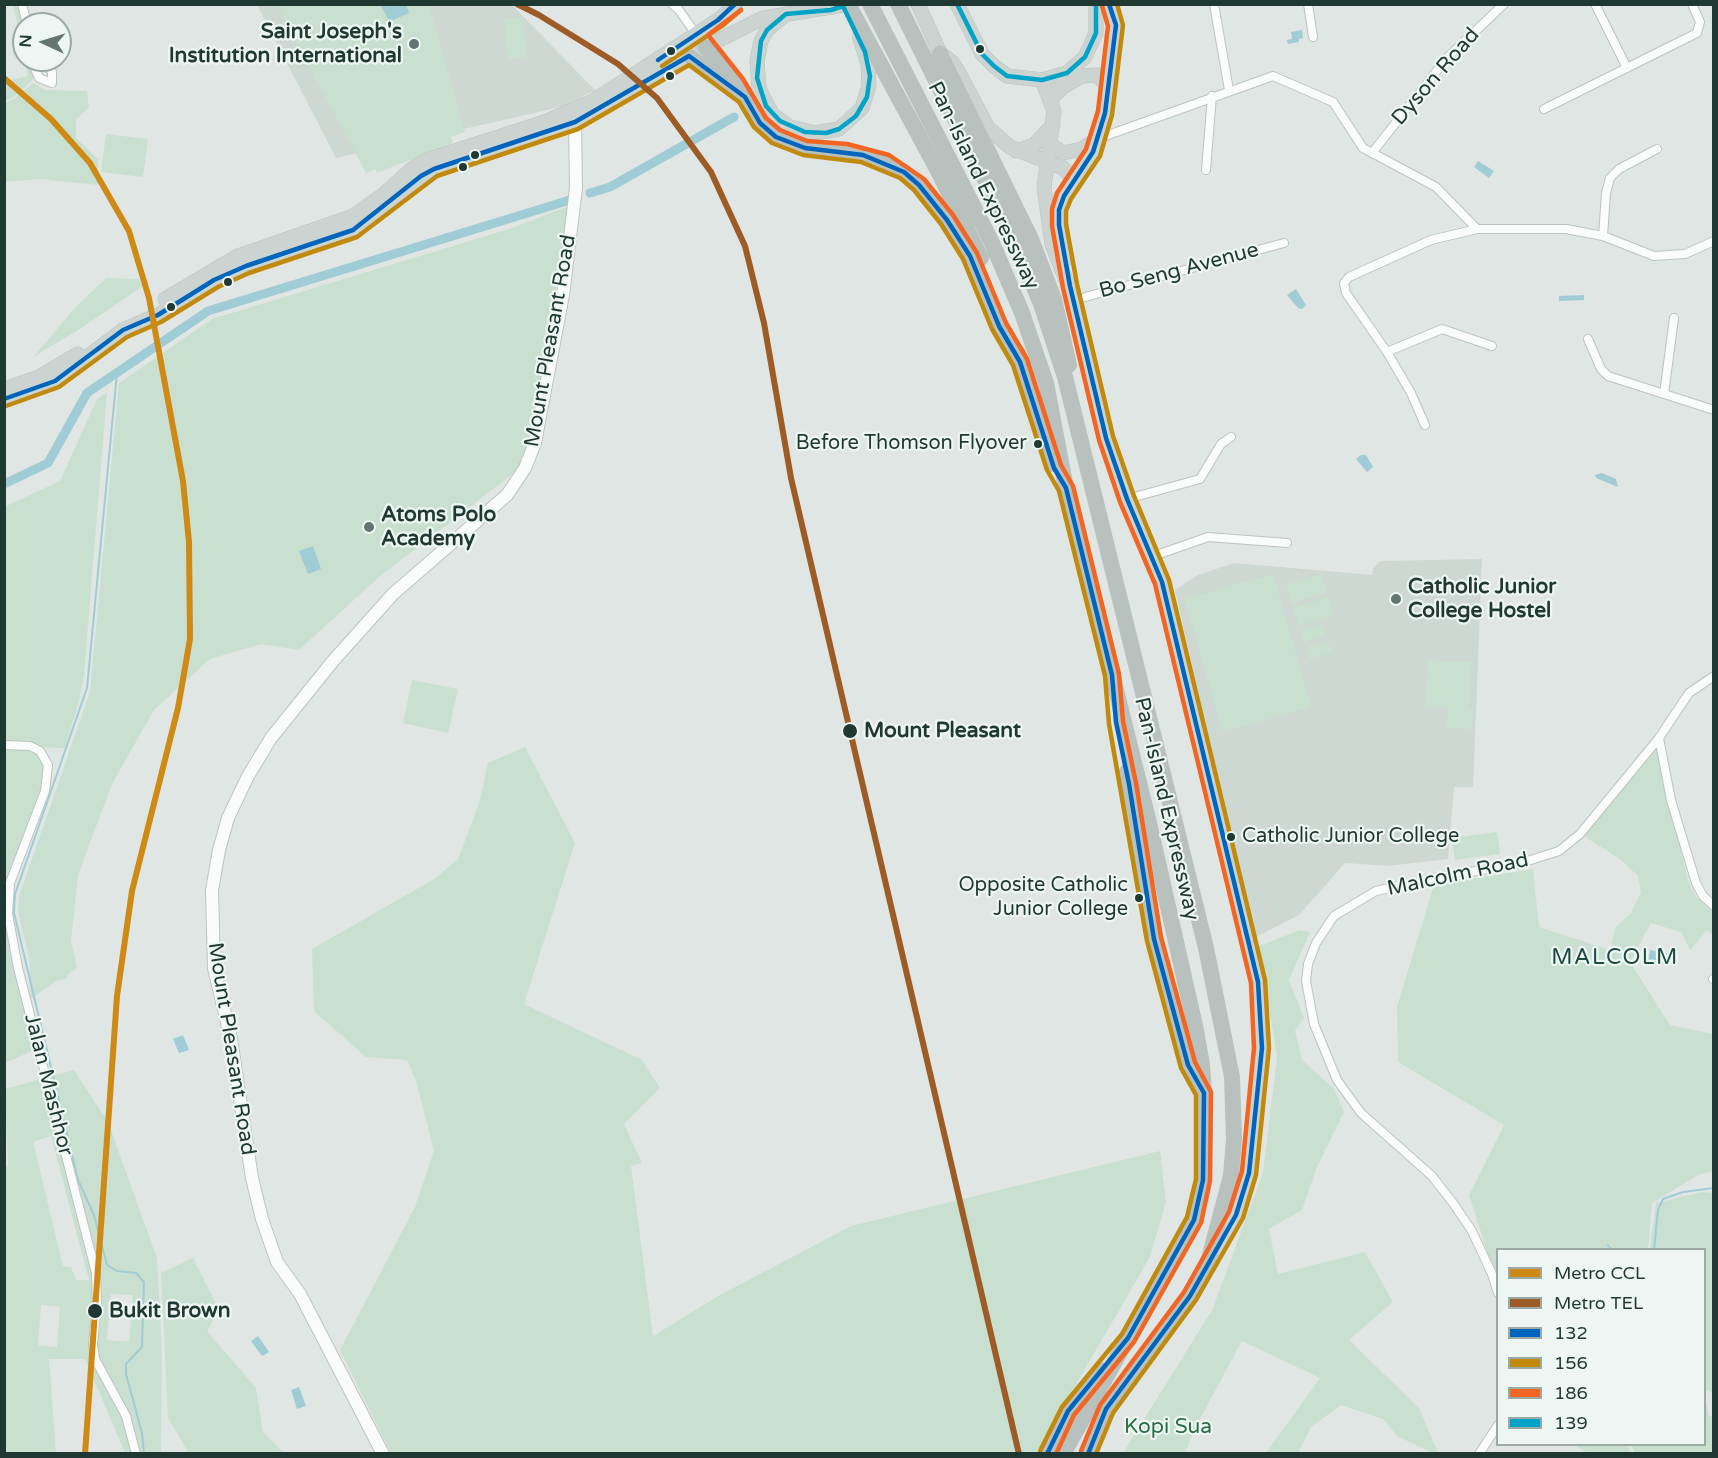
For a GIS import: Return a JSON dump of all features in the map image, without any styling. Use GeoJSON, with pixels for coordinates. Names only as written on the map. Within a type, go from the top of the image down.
{"type":"FeatureCollection","features":[{"type":"Feature","properties":{"kind":"highway"},"geometry":{"type":"LineString","coordinates":[[849,4],[944,167],[1006,317],[1054,468],[1066,488]]}},
{"type":"Feature","properties":{"kind":"highway","name":"Pan-Island Expressway"},"geometry":{"type":"LineString","coordinates":[[870,4],[944,167],[992,243],[1022,313],[1046,383],[1066,488],[1112,675],[1116,722],[1133,804],[1154,939],[1188,1065],[1204,1093],[1203,1180],[1194,1220],[1128,1338]]}},
{"type":"Feature","properties":{"kind":"highway","name":"Pan-Island Expressway"},"geometry":{"type":"LineString","coordinates":[[898,4],[977,152],[1041,304],[1078,421],[1206,948],[1232,1077],[1234,1139],[1231,1176],[1207,1266],[1190,1296],[1106,1409],[1088,1454]]}},
{"type":"Feature","properties":{"kind":"highway"},"geometry":{"type":"LineString","coordinates":[[701,41],[737,83],[760,123],[776,137],[805,148],[863,155],[895,167],[920,186],[947,220],[970,256],[999,326],[1020,362]]}},
{"type":"Feature","properties":{"kind":"highway"},"geometry":{"type":"LineString","coordinates":[[940,53],[977,152]]}},
{"type":"Feature","properties":{"kind":"highway"},"geometry":{"type":"LineString","coordinates":[[689,57],[745,97]]}},
{"type":"Feature","properties":{"kind":"highway"},"geometry":{"type":"LineString","coordinates":[[1047,1454],[1068,1411],[1128,1338]]}},
{"type":"Feature","properties":{"kind":"highway"},"geometry":{"type":"LineString","coordinates":[[1064,1454],[1128,1338]]}},
{"type":"Feature","properties":{"kind":"main road"},"geometry":{"type":"LineString","coordinates":[[4,399],[55,381],[123,330],[158,315],[214,280],[246,266],[353,230],[421,176],[434,169],[575,122],[689,57],[736,4]]}},
{"type":"Feature","properties":{"kind":"main road"},"geometry":{"type":"LineString","coordinates":[[786,14],[767,30],[761,41],[758,61],[759,89],[772,114],[780,121],[805,132],[826,133],[839,129],[856,116],[862,108],[869,86],[868,64],[861,40],[842,4]]}},
{"type":"Feature","properties":{"kind":"main road"},"geometry":{"type":"LineString","coordinates":[[4,389],[23,384],[51,371],[225,262],[353,216],[427,160],[545,122],[591,102],[701,41],[763,18],[831,10],[849,4]]}},
{"type":"Feature","properties":{"kind":"main road"},"geometry":{"type":"LineString","coordinates":[[918,4],[940,53],[952,62],[958,71],[988,128],[1010,147],[1063,168],[1073,179]]}},
{"type":"Feature","properties":{"kind":"main road"},"geometry":{"type":"LineString","coordinates":[[957,4],[982,54],[994,66],[1008,76],[1042,80],[1066,73],[1086,57],[1096,33],[1096,4]]}},
{"type":"Feature","properties":{"kind":"main road"},"geometry":{"type":"LineString","coordinates":[[1109,4],[1116,26],[1105,113],[1093,152],[1073,179],[1059,210],[1072,293],[1106,438],[1127,499],[1162,582],[1258,982],[1263,1048],[1249,1173],[1236,1215],[1207,1266]]}},
{"type":"Feature","properties":{"kind":"main road"},"geometry":{"type":"LineString","coordinates":[[1010,147],[1034,145],[1064,87],[1082,76],[1097,75],[1107,86]]}},
{"type":"Feature","properties":{"kind":"main road"},"geometry":{"type":"LineString","coordinates":[[1042,80],[1053,112],[1051,145],[1044,187],[1045,208],[1052,244],[1072,293]]}},
{"type":"Feature","properties":{"kind":"main road"},"geometry":{"type":"LineString","coordinates":[[1051,145],[1063,153],[1082,149],[1097,139]]}},
{"type":"Feature","properties":{"kind":"street"},"geometry":{"type":"LineString","coordinates":[[672,4],[701,41]]}},
{"type":"Feature","properties":{"kind":"street"},"geometry":{"type":"LineString","coordinates":[[1214,4],[1229,90]]}},
{"type":"Feature","properties":{"kind":"street"},"geometry":{"type":"LineString","coordinates":[[1308,4],[1313,38]]}},
{"type":"Feature","properties":{"kind":"street","name":"Dyson Road"},"geometry":{"type":"LineString","coordinates":[[1372,153],[1447,58],[1504,4]]}},
{"type":"Feature","properties":{"kind":"street"},"geometry":{"type":"LineString","coordinates":[[1595,4],[1627,68]]}},
{"type":"Feature","properties":{"kind":"street"},"geometry":{"type":"LineString","coordinates":[[1544,109],[1697,33],[1700,22],[1692,4]]}},
{"type":"Feature","properties":{"kind":"street"},"geometry":{"type":"LineString","coordinates":[[36,72],[39,78],[52,83],[52,72]]}},
{"type":"Feature","properties":{"kind":"street"},"geometry":{"type":"LineString","coordinates":[[1097,139],[1135,128],[1212,96],[1273,76],[1326,98],[1339,108],[1357,141],[1372,153],[1436,188],[1477,230]]}},
{"type":"Feature","properties":{"kind":"street"},"geometry":{"type":"LineString","coordinates":[[1206,170],[1212,96]]}},
{"type":"Feature","properties":{"kind":"street","name":"Mount Pleasant Road"},"geometry":{"type":"LineString","coordinates":[[383,1454],[300,1294],[277,1262],[262,1219],[252,1178],[231,1039],[214,968],[212,914],[214,880],[228,818],[248,776],[271,738],[333,661],[393,594],[507,495],[525,468],[536,443],[564,295],[576,188],[575,122]]}},
{"type":"Feature","properties":{"kind":"street"},"geometry":{"type":"LineString","coordinates":[[1603,236],[1606,193],[1610,178],[1619,170],[1657,149]]}},
{"type":"Feature","properties":{"kind":"street"},"geometry":{"type":"LineString","coordinates":[[1425,425],[1411,393],[1387,352],[1346,293],[1344,287],[1346,280],[1431,240],[1477,230],[1566,229],[1603,236],[1654,256],[1685,254],[1713,241]]}},
{"type":"Feature","properties":{"kind":"street","name":"Bo Seng Avenue"},"geometry":{"type":"LineString","coordinates":[[1072,293],[1284,243]]}},
{"type":"Feature","properties":{"kind":"street"},"geometry":{"type":"LineString","coordinates":[[1664,394],[1674,318]]}},
{"type":"Feature","properties":{"kind":"street"},"geometry":{"type":"LineString","coordinates":[[1387,352],[1442,329],[1492,346]]}},
{"type":"Feature","properties":{"kind":"street"},"geometry":{"type":"LineString","coordinates":[[1588,339],[1603,373],[1713,410]]}},
{"type":"Feature","properties":{"kind":"street"},"geometry":{"type":"LineString","coordinates":[[1127,499],[1200,479],[1221,444],[1231,438]]}},
{"type":"Feature","properties":{"kind":"street"},"geometry":{"type":"LineString","coordinates":[[1151,557],[1208,537],[1287,543]]}},
{"type":"Feature","properties":{"kind":"street","name":"Malcolm Road"},"geometry":{"type":"LineString","coordinates":[[1496,1289],[1492,1274],[1472,1231],[1453,1203],[1424,1168],[1356,1108],[1337,1080],[1314,1024],[1306,981],[1308,964],[1316,943],[1334,916],[1376,891],[1428,879],[1518,864],[1559,851],[1580,834],[1659,738],[1679,704],[1689,693],[1713,676]]}},
{"type":"Feature","properties":{"kind":"street"},"geometry":{"type":"LineString","coordinates":[[1659,738],[1671,800],[1696,883],[1703,896],[1713,906]]}},
{"type":"Feature","properties":{"kind":"street","name":"Jalan Mashhor"},"geometry":{"type":"LineString","coordinates":[[4,745],[30,746],[40,752],[48,765],[45,791],[10,883],[8,914],[18,968],[96,1273],[97,1305],[93,1344],[95,1359],[126,1416],[136,1454]]}},
{"type":"Feature","properties":{"kind":"street"},"geometry":{"type":"LineString","coordinates":[[1479,1454],[1496,1427]]}},
{"type":"Feature","properties":{"kind":"shaded area","name":"Saint Joseph's Institution International"},"geometry":{"type":"Polygon","coordinates":[[[257,5],[512,5],[595,90],[565,106],[336,158],[257,5]]]}},
{"type":"Feature","properties":{"kind":"shaded area","name":"Catholic Junior College"},"geometry":{"type":"Polygon","coordinates":[[[1482,559],[1473,787],[1454,787],[1448,859],[1388,866],[1345,863],[1299,915],[1254,938],[1175,590],[1198,575],[1234,563],[1372,575],[1373,568],[1381,561],[1482,559]]]}},
{"type":"Feature","properties":{"kind":"green space"},"geometry":{"type":"Polygon","coordinates":[[[13,5],[20,5],[21,12],[15,12],[13,5]]]}},
{"type":"Feature","properties":{"kind":"green space"},"geometry":{"type":"Polygon","coordinates":[[[277,5],[429,5],[465,132],[451,137],[453,143],[377,173],[375,169],[366,173],[277,5]]]}},
{"type":"Feature","properties":{"kind":"green space"},"geometry":{"type":"Polygon","coordinates":[[[523,17],[526,57],[508,59],[504,19],[523,17]]]}},
{"type":"Feature","properties":{"kind":"green space"},"geometry":{"type":"Polygon","coordinates":[[[27,72],[35,72],[36,77],[15,96],[5,101],[4,81],[28,76],[27,72]]]}},
{"type":"Feature","properties":{"kind":"green space"},"geometry":{"type":"Polygon","coordinates":[[[33,83],[45,90],[87,91],[89,108],[76,119],[76,138],[98,159],[98,185],[39,179],[5,182],[5,103],[33,83]]]}},
{"type":"Feature","properties":{"kind":"green space"},"geometry":{"type":"Polygon","coordinates":[[[106,134],[148,139],[143,177],[101,172],[106,134]]]}},
{"type":"Feature","properties":{"kind":"green space"},"geometry":{"type":"Polygon","coordinates":[[[572,205],[529,441],[519,469],[379,577],[299,650],[261,644],[210,659],[154,710],[112,784],[78,875],[71,941],[77,968],[68,974],[67,979],[58,980],[29,1000],[30,963],[18,911],[19,896],[90,692],[119,383],[212,319],[509,229],[572,205]]]}},
{"type":"Feature","properties":{"kind":"green space"},"geometry":{"type":"Polygon","coordinates":[[[106,278],[138,279],[143,286],[80,329],[33,357],[74,309],[106,278]]]}},
{"type":"Feature","properties":{"kind":"green space"},"geometry":{"type":"Polygon","coordinates":[[[107,392],[84,675],[79,701],[65,748],[32,747],[39,752],[48,775],[8,898],[34,1050],[5,1063],[4,507],[60,481],[97,399],[107,392]]]}},
{"type":"Feature","properties":{"kind":"green space"},"geometry":{"type":"Polygon","coordinates":[[[1273,574],[1311,707],[1223,732],[1185,599],[1273,574]]]}},
{"type":"Feature","properties":{"kind":"green space"},"geometry":{"type":"Polygon","coordinates":[[[1321,574],[1327,592],[1292,603],[1286,585],[1321,574]]]}},
{"type":"Feature","properties":{"kind":"green space"},"geometry":{"type":"Polygon","coordinates":[[[1328,597],[1334,615],[1299,626],[1293,608],[1328,597]]]}},
{"type":"Feature","properties":{"kind":"green space"},"geometry":{"type":"Polygon","coordinates":[[[1323,624],[1326,635],[1304,642],[1301,631],[1323,624]]]}},
{"type":"Feature","properties":{"kind":"green space"},"geometry":{"type":"Polygon","coordinates":[[[1328,642],[1332,652],[1310,659],[1306,649],[1328,642]]]}},
{"type":"Feature","properties":{"kind":"green space"},"geometry":{"type":"Polygon","coordinates":[[[1428,661],[1471,662],[1469,709],[1473,709],[1472,729],[1447,728],[1448,708],[1426,707],[1428,661]]]}},
{"type":"Feature","properties":{"kind":"green space"},"geometry":{"type":"Polygon","coordinates":[[[412,680],[458,689],[448,733],[403,723],[412,680]]]}},
{"type":"Feature","properties":{"kind":"green space"},"geometry":{"type":"Polygon","coordinates":[[[525,747],[575,843],[524,1004],[642,1060],[660,1088],[624,1124],[642,1163],[631,1166],[653,1336],[720,1295],[851,1226],[1160,1151],[1166,1202],[1150,1257],[1036,1453],[391,1453],[340,1350],[415,1207],[434,1151],[416,1081],[407,1060],[366,1057],[314,1011],[312,949],[434,879],[458,859],[479,803],[488,763],[525,747]]]}},
{"type":"Feature","properties":{"kind":"green space"},"geometry":{"type":"Polygon","coordinates":[[[1656,747],[1689,884],[1697,898],[1713,913],[1713,936],[1707,930],[1690,950],[1681,932],[1651,923],[1630,962],[1670,1025],[1713,1034],[1714,1171],[1700,1174],[1652,1203],[1648,1248],[1496,1248],[1496,1279],[1469,1195],[1504,1125],[1398,1062],[1397,1007],[1434,885],[1533,869],[1539,927],[1610,950],[1615,928],[1631,913],[1641,892],[1638,876],[1621,860],[1584,836],[1656,747]]]}},
{"type":"Feature","properties":{"kind":"green space"},"geometry":{"type":"Polygon","coordinates":[[[1497,832],[1500,854],[1455,860],[1452,838],[1497,832]]]}},
{"type":"Feature","properties":{"kind":"green space","name":"Kopi Sua"},"geometry":{"type":"Polygon","coordinates":[[[1300,930],[1310,932],[1289,980],[1304,1018],[1295,1031],[1302,1060],[1334,1089],[1344,1112],[1317,1167],[1302,1210],[1269,1229],[1278,1274],[1365,1252],[1393,1302],[1349,1340],[1419,1408],[1438,1453],[1433,1453],[1397,1436],[1383,1419],[1341,1405],[1311,1427],[1298,1453],[1266,1453],[1320,1378],[1242,1341],[1194,1430],[1185,1453],[1123,1453],[1212,1310],[1263,1173],[1277,1057],[1259,946],[1300,930]]]}},
{"type":"Feature","properties":{"kind":"green space"},"geometry":{"type":"Polygon","coordinates":[[[74,1070],[108,1122],[157,1258],[162,1354],[161,1453],[125,1453],[85,1359],[49,1359],[56,1453],[5,1453],[4,1168],[8,1166],[5,1089],[74,1070]],[[51,1136],[33,1142],[63,1266],[71,1267],[76,1280],[89,1280],[51,1136]],[[111,1294],[107,1340],[129,1342],[133,1295],[111,1294]],[[41,1305],[38,1345],[57,1347],[60,1307],[41,1305]]]}},
{"type":"Feature","properties":{"kind":"green space"},"geometry":{"type":"Polygon","coordinates":[[[1702,1192],[1713,1193],[1713,1393],[1706,1390],[1706,1248],[1650,1248],[1656,1203],[1702,1192]]]}},
{"type":"Feature","properties":{"kind":"green space"},"geometry":{"type":"Polygon","coordinates":[[[193,1258],[219,1310],[207,1331],[256,1388],[263,1432],[284,1453],[189,1453],[168,1418],[161,1273],[193,1258]]]}},
{"type":"Feature","properties":{"kind":"green space"},"geometry":{"type":"Polygon","coordinates":[[[1706,1402],[1709,1416],[1713,1417],[1713,1453],[1635,1453],[1632,1446],[1706,1446],[1706,1402]]]}},
{"type":"Feature","properties":{"kind":"green space"},"geometry":{"type":"Polygon","coordinates":[[[1576,1446],[1628,1446],[1631,1453],[1587,1453],[1576,1446]]]}},
{"type":"Feature","properties":{"kind":"water"},"geometry":{"type":"Polygon","coordinates":[[[381,5],[406,5],[409,13],[389,22],[381,5]]]}},
{"type":"Feature","properties":{"kind":"water"},"geometry":{"type":"Polygon","coordinates":[[[1302,30],[1303,38],[1299,39],[1299,42],[1288,44],[1287,40],[1292,39],[1291,32],[1302,30]]]}},
{"type":"Feature","properties":{"kind":"water"},"geometry":{"type":"Polygon","coordinates":[[[1478,161],[1494,171],[1489,178],[1474,167],[1478,161]]]}},
{"type":"Feature","properties":{"kind":"water"},"geometry":{"type":"Polygon","coordinates":[[[1296,289],[1306,305],[1302,309],[1298,308],[1287,295],[1296,289]]]}},
{"type":"Feature","properties":{"kind":"water"},"geometry":{"type":"Polygon","coordinates":[[[1584,295],[1584,300],[1559,301],[1559,296],[1584,295]]]}},
{"type":"Feature","properties":{"kind":"water"},"geometry":{"type":"Polygon","coordinates":[[[1361,455],[1366,455],[1373,467],[1367,472],[1356,459],[1361,455]]]}},
{"type":"Feature","properties":{"kind":"water"},"geometry":{"type":"Polygon","coordinates":[[[1602,473],[1616,479],[1618,487],[1596,478],[1595,475],[1602,473]]]}},
{"type":"Feature","properties":{"kind":"water"},"geometry":{"type":"Polygon","coordinates":[[[313,546],[321,569],[308,574],[299,551],[313,546]]]}},
{"type":"Feature","properties":{"kind":"water"},"geometry":{"type":"Polygon","coordinates":[[[1650,950],[1670,954],[1668,965],[1648,962],[1650,950]]]}},
{"type":"Feature","properties":{"kind":"water"},"geometry":{"type":"Polygon","coordinates":[[[183,1035],[189,1050],[179,1053],[173,1039],[183,1035]]]}},
{"type":"Feature","properties":{"kind":"water"},"geometry":{"type":"Polygon","coordinates":[[[258,1336],[269,1352],[262,1356],[251,1341],[258,1336]]]}},
{"type":"Feature","properties":{"kind":"water"},"geometry":{"type":"Polygon","coordinates":[[[299,1387],[306,1406],[297,1409],[291,1390],[299,1387]]]}},
{"type":"Feature","properties":{"kind":"waterway"},"geometry":{"type":"LineString","coordinates":[[590,193],[610,187],[734,117]]}},
{"type":"Feature","properties":{"kind":"waterway"},"geometry":{"type":"LineString","coordinates":[[4,484],[48,463],[87,393],[208,311],[570,200]]}},
{"type":"Feature","properties":{"kind":"waterway"},"geometry":{"type":"LineString","coordinates":[[117,373],[87,688],[15,894],[14,913],[78,1180],[94,1215],[107,1265],[117,1271],[136,1273],[144,1282],[142,1347],[126,1364],[126,1374],[142,1433],[144,1454]]}},
{"type":"Feature","properties":{"kind":"waterway"},"geometry":{"type":"LineString","coordinates":[[1654,1248],[1658,1210],[1663,1199],[1683,1192],[1714,1188]]}},
{"type":"Feature","properties":{"kind":"metro line","name":"TEL"},"geometry":{"type":"LineString","coordinates":[[517,4],[618,64],[657,98],[711,172],[745,246],[764,323],[791,478],[1019,1454]]}},
{"type":"Feature","properties":{"kind":"metro line","name":"CCL"},"geometry":{"type":"LineString","coordinates":[[4,78],[51,119],[90,163],[129,231],[149,298],[183,481],[189,542],[190,639],[178,708],[132,891],[117,996],[85,1454]]}},
{"type":"Feature","properties":{"kind":"transit line","name":"132"},"geometry":{"type":"LineString","coordinates":[[658,60],[718,20],[735,4]]}},
{"type":"Feature","properties":{"kind":"transit line","name":"139"},"geometry":{"type":"LineString","coordinates":[[957,4],[982,54],[994,66],[1007,76],[1042,80],[1067,73],[1085,57],[1096,33],[1096,4]]}},
{"type":"Feature","properties":{"kind":"transit line","name":"132"},"geometry":{"type":"LineString","coordinates":[[1088,1454],[1106,1409],[1190,1296],[1236,1215],[1249,1173],[1262,1048],[1258,982],[1162,582],[1127,499],[1106,438],[1070,286],[1059,225],[1059,210],[1064,196],[1093,152],[1105,113],[1116,25],[1109,4]]}},
{"type":"Feature","properties":{"kind":"transit line","name":"156"},"geometry":{"type":"LineString","coordinates":[[1096,1454],[1113,1413],[1196,1300],[1243,1218],[1256,1175],[1269,1048],[1265,980],[1169,580],[1134,496],[1113,436],[1077,284],[1066,224],[1066,211],[1071,199],[1100,156],[1112,115],[1123,25],[1117,4]]}},
{"type":"Feature","properties":{"kind":"transit line","name":"139"},"geometry":{"type":"LineString","coordinates":[[843,6],[865,52],[870,76],[867,97],[856,116],[839,129],[826,133],[805,132],[780,121],[766,106],[757,78],[761,41],[767,30],[786,14],[831,10],[843,6]]}},
{"type":"Feature","properties":{"kind":"transit line","name":"186"},"geometry":{"type":"LineString","coordinates":[[1081,1451],[1100,1405],[1184,1292],[1229,1212],[1242,1171],[1254,1048],[1251,983],[1155,584],[1120,502],[1099,440],[1063,288],[1052,226],[1052,209],[1057,193],[1086,149],[1098,111],[1108,26],[1102,6]]}},
{"type":"Feature","properties":{"kind":"transit line","name":"156"},"geometry":{"type":"LineString","coordinates":[[662,66],[722,26],[741,10]]}},
{"type":"Feature","properties":{"kind":"transit line","name":"186"},"geometry":{"type":"LineString","coordinates":[[741,10],[708,35],[743,79],[766,118],[780,130],[807,141],[847,144],[889,155],[924,179],[953,215],[977,253],[1006,323],[1027,359],[1061,465],[1073,486],[1119,674],[1123,721],[1136,783],[1161,937],[1195,1062],[1211,1092],[1210,1181],[1201,1223],[1134,1342],[1074,1415],[1056,1454]]}},
{"type":"Feature","properties":{"kind":"transit line","name":"132"},"geometry":{"type":"LineString","coordinates":[[4,399],[55,381],[123,330],[158,315],[214,280],[246,266],[353,230],[421,176],[434,169],[575,122],[689,56],[745,97],[760,123],[776,137],[805,148],[863,155],[904,172],[919,185],[947,220],[970,256],[999,326],[1020,362],[1054,468],[1066,488],[1112,675],[1116,722],[1129,784],[1154,939],[1188,1065],[1204,1093],[1203,1180],[1194,1220],[1128,1338],[1068,1411],[1047,1454]]}},
{"type":"Feature","properties":{"kind":"transit line","name":"156"},"geometry":{"type":"LineString","coordinates":[[6,406],[59,387],[127,337],[161,322],[218,287],[249,273],[357,237],[437,176],[578,129],[689,65],[739,102],[754,127],[772,143],[803,155],[861,162],[900,178],[914,190],[941,224],[963,259],[992,329],[1013,365],[1047,470],[1059,491],[1105,676],[1109,724],[1147,941],[1181,1068],[1196,1095],[1196,1179],[1187,1217],[1122,1334],[1062,1407],[1040,1451]]}},
{"type":"Feature","properties":{"kind":"place","name":"Saint Joseph's Institution International"},"geometry":{"type":"Point","coordinates":[414,44]}},
{"type":"Feature","properties":{"kind":"place","name":"Before Thomson Flyover"},"geometry":{"type":"Point","coordinates":[1038,444]}},
{"type":"Feature","properties":{"kind":"place","name":"Atoms Polo Academy"},"geometry":{"type":"Point","coordinates":[369,527]}},
{"type":"Feature","properties":{"kind":"place","name":"Catholic Junior College Hostel"},"geometry":{"type":"Point","coordinates":[1396,599]}},
{"type":"Feature","properties":{"kind":"place","name":"Mount Pleasant"},"geometry":{"type":"Point","coordinates":[850,731]}},
{"type":"Feature","properties":{"kind":"place","name":"Catholic Junior College"},"geometry":{"type":"Point","coordinates":[1231,837]}},
{"type":"Feature","properties":{"kind":"place","name":"Opposite Catholic Junior College"},"geometry":{"type":"Point","coordinates":[1139,898]}},
{"type":"Feature","properties":{"kind":"place","name":"Bukit Brown"},"geometry":{"type":"Point","coordinates":[95,1311]}},
{"type":"Feature","properties":{"kind":"district","name":"MALCOLM"},"geometry":{"type":"Point","coordinates":[1615,958]}}]}
